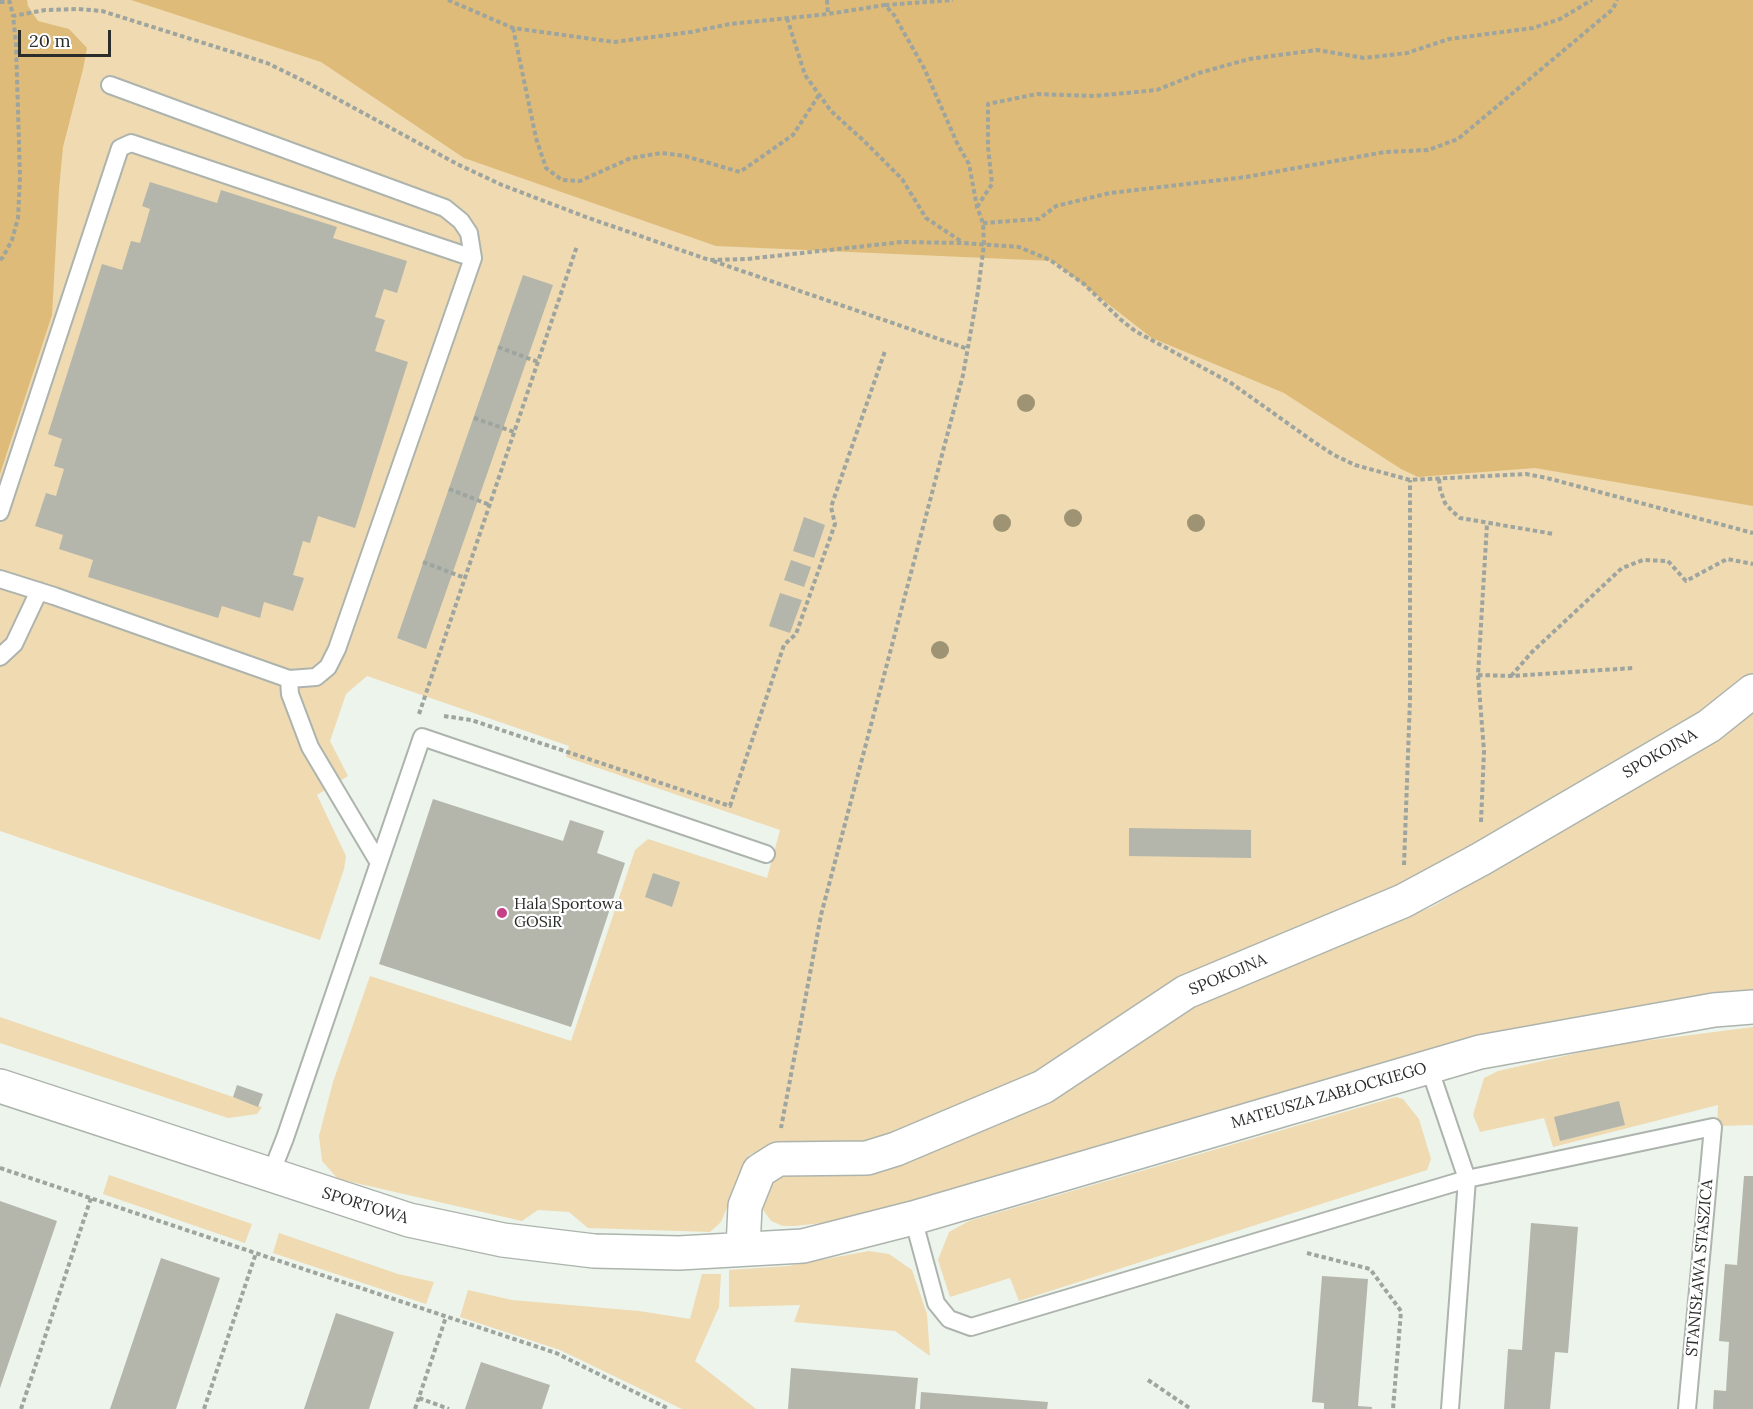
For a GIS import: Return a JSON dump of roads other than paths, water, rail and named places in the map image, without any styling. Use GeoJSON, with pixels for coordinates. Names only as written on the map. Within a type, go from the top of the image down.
{"type":"FeatureCollection","features":[{"type":"Feature","properties":{"kind":"street","name":"SPOKOJNA"},"geometry":{"type":"LineString","coordinates":[[743,1248],[745,1206],[759,1171],[778,1159],[867,1158],[917,1140],[1043,1087],[1186,992],[1403,901],[1481,859],[1709,726],[1753,691]]}},
{"type":"Feature","properties":{"kind":"street","name":"MATEUSZA ZABŁOCKIEGO"},"geometry":{"type":"LineString","coordinates":[[743,1248],[803,1246],[913,1218],[1480,1052],[1714,1010],[1753,1007]]}},
{"type":"Feature","properties":{"kind":"street","name":"SPORTOWA"},"geometry":{"type":"LineString","coordinates":[[0,1086],[409,1220],[503,1240],[614,1251],[679,1253],[743,1248]]}},
{"type":"Feature","properties":{"kind":"lane"},"geometry":{"type":"LineString","coordinates":[[0,579],[289,679],[316,677],[328,667],[338,649],[473,258],[469,233],[460,221],[445,208],[110,85]]}},
{"type":"Feature","properties":{"kind":"lane"},"geometry":{"type":"LineString","coordinates":[[0,512],[120,148],[131,143],[473,258]]}},
{"type":"Feature","properties":{"kind":"lane"},"geometry":{"type":"LineString","coordinates":[[0,657],[14,644],[39,591]]}},
{"type":"Feature","properties":{"kind":"lane"},"geometry":{"type":"LineString","coordinates":[[289,679],[290,694],[310,747],[379,863]]}},
{"type":"Feature","properties":{"kind":"lane"},"geometry":{"type":"LineString","coordinates":[[270,1176],[422,737],[766,854]]}},
{"type":"Feature","properties":{"kind":"lane"},"geometry":{"type":"LineString","coordinates":[[1429,1067],[1467,1179],[1450,1409]]}},
{"type":"Feature","properties":{"kind":"lane","name":"STANISŁAWA STASZICA"},"geometry":{"type":"LineString","coordinates":[[1467,1179],[1713,1127],[1687,1409]]}},
{"type":"Feature","properties":{"kind":"lane"},"geometry":{"type":"LineString","coordinates":[[913,1218],[936,1303],[949,1319],[971,1327],[1467,1179]]}},
{"type":"Feature","properties":{"kind":"place","name":"Hala Sportowa GOSiR"},"geometry":{"type":"Point","coordinates":[502,913]}}]}
